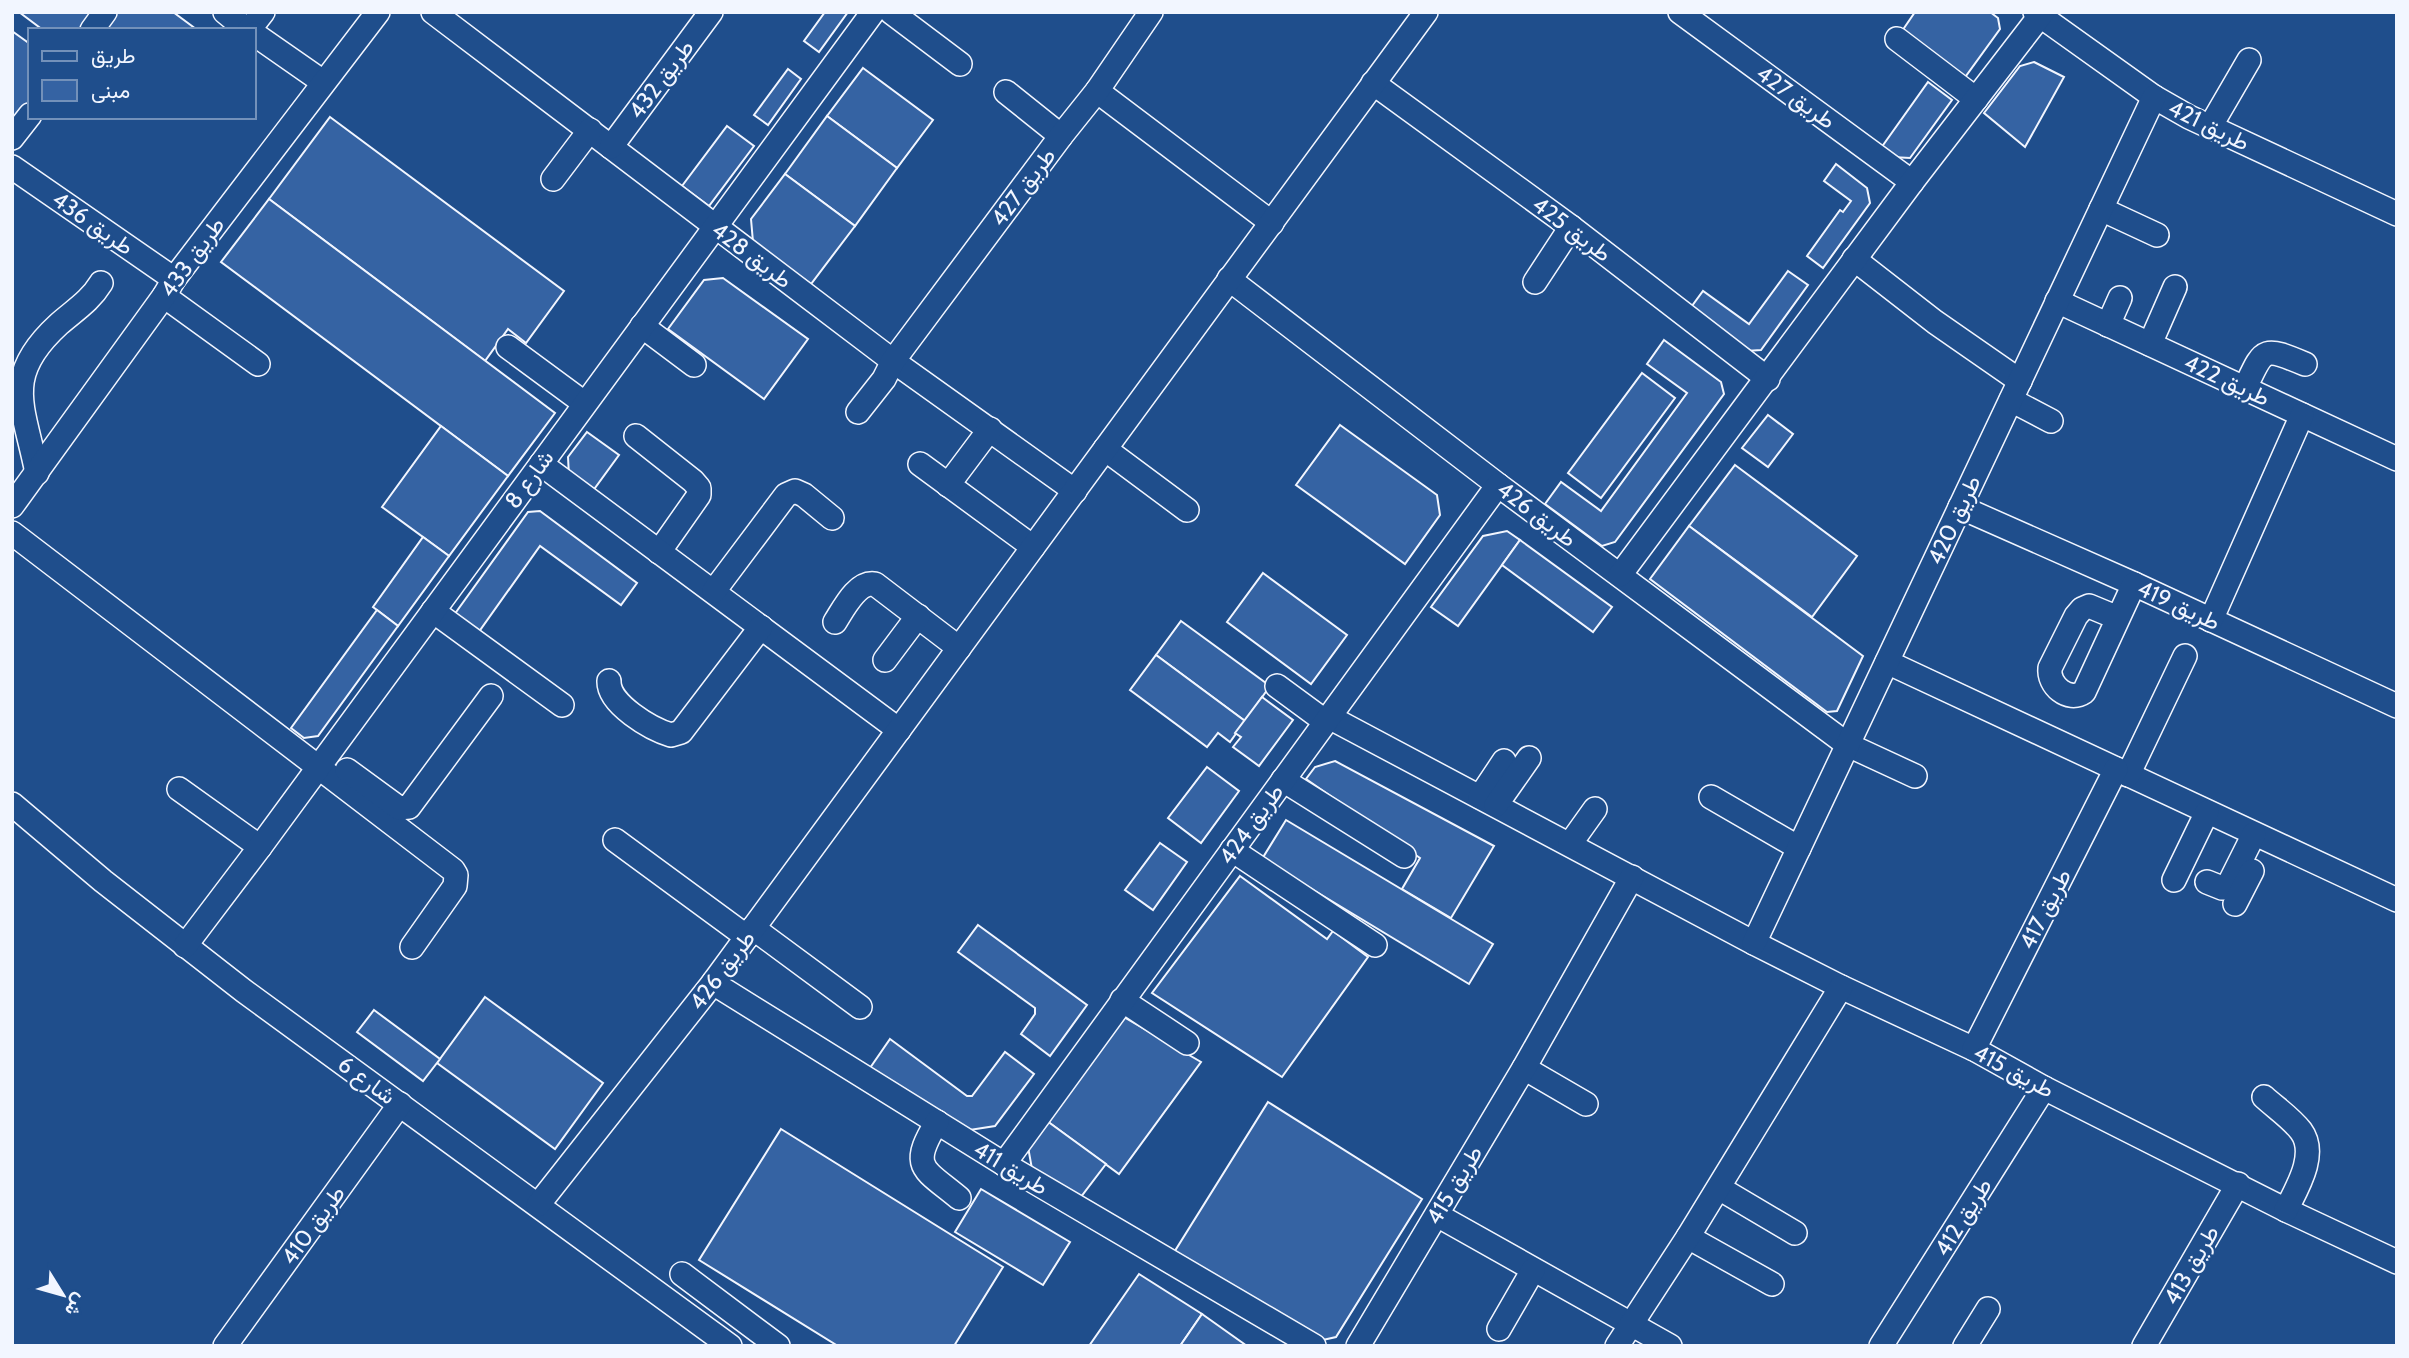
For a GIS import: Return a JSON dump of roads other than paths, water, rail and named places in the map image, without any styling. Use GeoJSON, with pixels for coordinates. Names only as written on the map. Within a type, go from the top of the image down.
{"type":"FeatureCollection","features":[{"type":"Feature","properties":{"kind":"street"},"geometry":{"type":"LineString","coordinates":[[93,28],[105,12]]}},
{"type":"Feature","properties":{"kind":"street"},"geometry":{"type":"LineString","coordinates":[[250,28],[263,12]]}},
{"type":"Feature","properties":{"kind":"street","name":"طريق 433"},"geometry":{"type":"LineString","coordinates":[[12,506],[25,478],[378,12]]}},
{"type":"Feature","properties":{"kind":"street","name":"طريق 428"},"geometry":{"type":"LineString","coordinates":[[433,12],[893,361],[1075,491]]}},
{"type":"Feature","properties":{"kind":"street","name":"طريق 432"},"geometry":{"type":"LineString","coordinates":[[611,146],[711,12]]}},
{"type":"Feature","properties":{"kind":"street","name":"شارع 8"},"geometry":{"type":"LineString","coordinates":[[185,946],[260,848],[873,12]]}},
{"type":"Feature","properties":{"kind":"street"},"geometry":{"type":"LineString","coordinates":[[891,12],[960,64]]}},
{"type":"Feature","properties":{"kind":"street","name":"طريق 426"},"geometry":{"type":"LineString","coordinates":[[538,1205],[713,983],[1426,12]]}},
{"type":"Feature","properties":{"kind":"street","name":"طريق 427"},"geometry":{"type":"LineString","coordinates":[[1680,12],[1912,181]]}},
{"type":"Feature","properties":{"kind":"street"},"geometry":{"type":"LineString","coordinates":[[215,28],[226,13],[245,28]]}},
{"type":"Feature","properties":{"kind":"street"},"geometry":{"type":"LineString","coordinates":[[1620,575],[2039,14]]}},
{"type":"Feature","properties":{"kind":"street","name":"طريق 421"},"geometry":{"type":"LineString","coordinates":[[2039,14],[2154,97],[2210,127],[2396,212]]}},
{"type":"Feature","properties":{"kind":"street","name":"طريق 427"},"geometry":{"type":"LineString","coordinates":[[858,412],[884,379],[893,361],[1097,91],[1141,16]]}},
{"type":"Feature","properties":{"kind":"street"},"geometry":{"type":"LineString","coordinates":[[256,35],[323,82]]}},
{"type":"Feature","properties":{"kind":"street"},"geometry":{"type":"LineString","coordinates":[[1897,39],[1976,99]]}},
{"type":"Feature","properties":{"kind":"street"},"geometry":{"type":"LineString","coordinates":[[2210,127],[2249,60]]}},
{"type":"Feature","properties":{"kind":"street","name":"طريق 425"},"geometry":{"type":"LineString","coordinates":[[1373,83],[1571,228],[1768,379]]}},
{"type":"Feature","properties":{"kind":"street"},"geometry":{"type":"LineString","coordinates":[[1097,91],[1272,223]]}},
{"type":"Feature","properties":{"kind":"street"},"geometry":{"type":"LineString","coordinates":[[1006,92],[1061,136]]}},
{"type":"Feature","properties":{"kind":"street","name":"طريق 420"},"geometry":{"type":"LineString","coordinates":[[1754,943],[2154,97]]}},
{"type":"Feature","properties":{"kind":"street"},"geometry":{"type":"LineString","coordinates":[[12,138],[28,118]]}},
{"type":"Feature","properties":{"kind":"street"},"geometry":{"type":"LineString","coordinates":[[553,179],[590,130]]}},
{"type":"Feature","properties":{"kind":"street","name":"طريق 436"},"geometry":{"type":"LineString","coordinates":[[12,167],[169,287],[258,364]]}},
{"type":"Feature","properties":{"kind":"street"},"geometry":{"type":"LineString","coordinates":[[2101,208],[2157,235]]}},
{"type":"Feature","properties":{"kind":"street"},"geometry":{"type":"LineString","coordinates":[[1535,282],[1571,228]]}},
{"type":"Feature","properties":{"kind":"street"},"geometry":{"type":"LineString","coordinates":[[1854,260],[1935,322],[2051,421]]}},
{"type":"Feature","properties":{"kind":"street","name":"طريق 426"},"geometry":{"type":"LineString","coordinates":[[1229,279],[1498,485],[1848,745],[1915,776]]}},
{"type":"Feature","properties":{"kind":"street"},"geometry":{"type":"LineString","coordinates":[[25,478],[21,398],[25,367],[51,333],[86,302],[102,283]]}},
{"type":"Feature","properties":{"kind":"street"},"geometry":{"type":"LineString","coordinates":[[2150,344],[2175,287]]}},
{"type":"Feature","properties":{"kind":"street"},"geometry":{"type":"LineString","coordinates":[[2108,325],[2120,298]]}},
{"type":"Feature","properties":{"kind":"street","name":"طريق 422"},"geometry":{"type":"LineString","coordinates":[[2057,301],[2397,459]]}},
{"type":"Feature","properties":{"kind":"street"},"geometry":{"type":"LineString","coordinates":[[642,326],[694,365]]}},
{"type":"Feature","properties":{"kind":"street"},"geometry":{"type":"LineString","coordinates":[[508,347],[584,403]]}},
{"type":"Feature","properties":{"kind":"street"},"geometry":{"type":"LineString","coordinates":[[2245,388],[2264,354],[2276,352],[2305,364]]}},
{"type":"Feature","properties":{"kind":"street"},"geometry":{"type":"LineString","coordinates":[[2211,620],[2302,415]]}},
{"type":"Feature","properties":{"kind":"street"},"geometry":{"type":"LineString","coordinates":[[948,485],[990,429]]}},
{"type":"Feature","properties":{"kind":"street"},"geometry":{"type":"LineString","coordinates":[[636,436],[699,488],[699,495],[659,552]]}},
{"type":"Feature","properties":{"kind":"street"},"geometry":{"type":"LineString","coordinates":[[1108,445],[1156,474]]}},
{"type":"Feature","properties":{"kind":"street"},"geometry":{"type":"LineString","coordinates":[[1108,445],[1186,510]]}},
{"type":"Feature","properties":{"kind":"street"},"geometry":{"type":"LineString","coordinates":[[541,464],[899,730]]}},
{"type":"Feature","properties":{"kind":"street"},"geometry":{"type":"LineString","coordinates":[[920,464],[1033,547]]}},
{"type":"Feature","properties":{"kind":"street","name":"طريق 424"},"geometry":{"type":"LineString","coordinates":[[1004,1164],[1498,485]]}},
{"type":"Feature","properties":{"kind":"street"},"geometry":{"type":"LineString","coordinates":[[714,591],[786,495],[795,491],[804,495],[832,517]]}},
{"type":"Feature","properties":{"kind":"street","name":"طريق 419"},"geometry":{"type":"LineString","coordinates":[[1960,507],[2397,706]]}},
{"type":"Feature","properties":{"kind":"street"},"geometry":{"type":"LineString","coordinates":[[12,533],[323,762],[449,866],[456,875],[455,886],[412,947]]}},
{"type":"Feature","properties":{"kind":"street"},"geometry":{"type":"LineString","coordinates":[[835,622],[859,589],[870,583],[881,586],[959,648]]}},
{"type":"Feature","properties":{"kind":"street"},"geometry":{"type":"LineString","coordinates":[[2118,618],[2134,584]]}},
{"type":"Feature","properties":{"kind":"street"},"geometry":{"type":"LineString","coordinates":[[433,611],[562,705]]}},
{"type":"Feature","properties":{"kind":"street"},"geometry":{"type":"LineString","coordinates":[[885,660],[918,616]]}},
{"type":"Feature","properties":{"kind":"street"},"geometry":{"type":"LineString","coordinates":[[609,681],[610,691],[616,701],[652,727],[671,736],[681,732],[761,627]]}},
{"type":"Feature","properties":{"kind":"street","name":"طريق 417"},"geometry":{"type":"LineString","coordinates":[[1975,1049],[2185,656]]}},
{"type":"Feature","properties":{"kind":"street"},"geometry":{"type":"LineString","coordinates":[[1887,662],[2397,900]]}},
{"type":"Feature","properties":{"kind":"street","name":"طريق 415"},"geometry":{"type":"LineString","coordinates":[[1277,685],[1328,720],[1488,801],[1754,943],[1975,1049],[2044,1088],[2286,1210],[2397,1262]]}},
{"type":"Feature","properties":{"kind":"street"},"geometry":{"type":"LineString","coordinates":[[323,762],[394,805],[409,807],[491,696]]}},
{"type":"Feature","properties":{"kind":"street"},"geometry":{"type":"LineString","coordinates":[[1488,801],[1529,758]]}},
{"type":"Feature","properties":{"kind":"street"},"geometry":{"type":"LineString","coordinates":[[1488,801],[1504,761]]}},
{"type":"Feature","properties":{"kind":"street"},"geometry":{"type":"LineString","coordinates":[[1283,780],[1404,856]]}},
{"type":"Feature","properties":{"kind":"street"},"geometry":{"type":"LineString","coordinates":[[179,789],[260,848]]}},
{"type":"Feature","properties":{"kind":"street"},"geometry":{"type":"LineString","coordinates":[[1711,797],[1799,849]]}},
{"type":"Feature","properties":{"kind":"street","name":"شارع 6"},"geometry":{"type":"LineString","coordinates":[[12,804],[185,946],[538,1205],[710,1337],[730,1346]]}},
{"type":"Feature","properties":{"kind":"street"},"geometry":{"type":"LineString","coordinates":[[1570,844],[1595,809]]}},
{"type":"Feature","properties":{"kind":"street"},"geometry":{"type":"LineString","coordinates":[[2174,880],[2207,811]]}},
{"type":"Feature","properties":{"kind":"street"},"geometry":{"type":"LineString","coordinates":[[2207,882],[2222,888],[2228,886],[2261,837]]}},
{"type":"Feature","properties":{"kind":"street"},"geometry":{"type":"LineString","coordinates":[[2235,904],[2261,837]]}},
{"type":"Feature","properties":{"kind":"street"},"geometry":{"type":"LineString","coordinates":[[615,840],[860,1007]]}},
{"type":"Feature","properties":{"kind":"street"},"geometry":{"type":"LineString","coordinates":[[1232,850],[1375,946]]}},
{"type":"Feature","properties":{"kind":"street","name":"طريق 415"},"geometry":{"type":"LineString","coordinates":[[1358,1346],[1524,1068],[1632,877]]}},
{"type":"Feature","properties":{"kind":"street","name":"طريق 411"},"geometry":{"type":"LineString","coordinates":[[713,983],[1283,1339],[1314,1346]]}},
{"type":"Feature","properties":{"kind":"street"},"geometry":{"type":"LineString","coordinates":[[1617,1346],[1719,1188],[1841,987]]}},
{"type":"Feature","properties":{"kind":"street"},"geometry":{"type":"LineString","coordinates":[[1122,1000],[1187,1043]]}},
{"type":"Feature","properties":{"kind":"street"},"geometry":{"type":"LineString","coordinates":[[1524,1068],[1586,1104]]}},
{"type":"Feature","properties":{"kind":"street","name":"طريق 412"},"geometry":{"type":"LineString","coordinates":[[1881,1346],[2044,1088]]}},
{"type":"Feature","properties":{"kind":"street"},"geometry":{"type":"LineString","coordinates":[[2264,1097],[2301,1131],[2308,1152],[2296,1190],[2286,1210]]}},
{"type":"Feature","properties":{"kind":"street","name":"طريق 410"},"geometry":{"type":"LineString","coordinates":[[225,1346],[400,1104]]}},
{"type":"Feature","properties":{"kind":"street"},"geometry":{"type":"LineString","coordinates":[[937,1122],[924,1143],[922,1162],[929,1173],[960,1198]]}},
{"type":"Feature","properties":{"kind":"street","name":"طريق 413"},"geometry":{"type":"LineString","coordinates":[[2144,1346],[2238,1184]]}},
{"type":"Feature","properties":{"kind":"street"},"geometry":{"type":"LineString","coordinates":[[1719,1188],[1795,1233]]}},
{"type":"Feature","properties":{"kind":"street"},"geometry":{"type":"LineString","coordinates":[[1437,1215],[1670,1346]]}},
{"type":"Feature","properties":{"kind":"street"},"geometry":{"type":"LineString","coordinates":[[1688,1237],[1772,1284]]}},
{"type":"Feature","properties":{"kind":"street"},"geometry":{"type":"LineString","coordinates":[[1499,1329],[1533,1270]]}},
{"type":"Feature","properties":{"kind":"street"},"geometry":{"type":"LineString","coordinates":[[682,1274],[778,1346]]}},
{"type":"Feature","properties":{"kind":"street"},"geometry":{"type":"LineString","coordinates":[[1965,1346],[1988,1309]]}}]}
